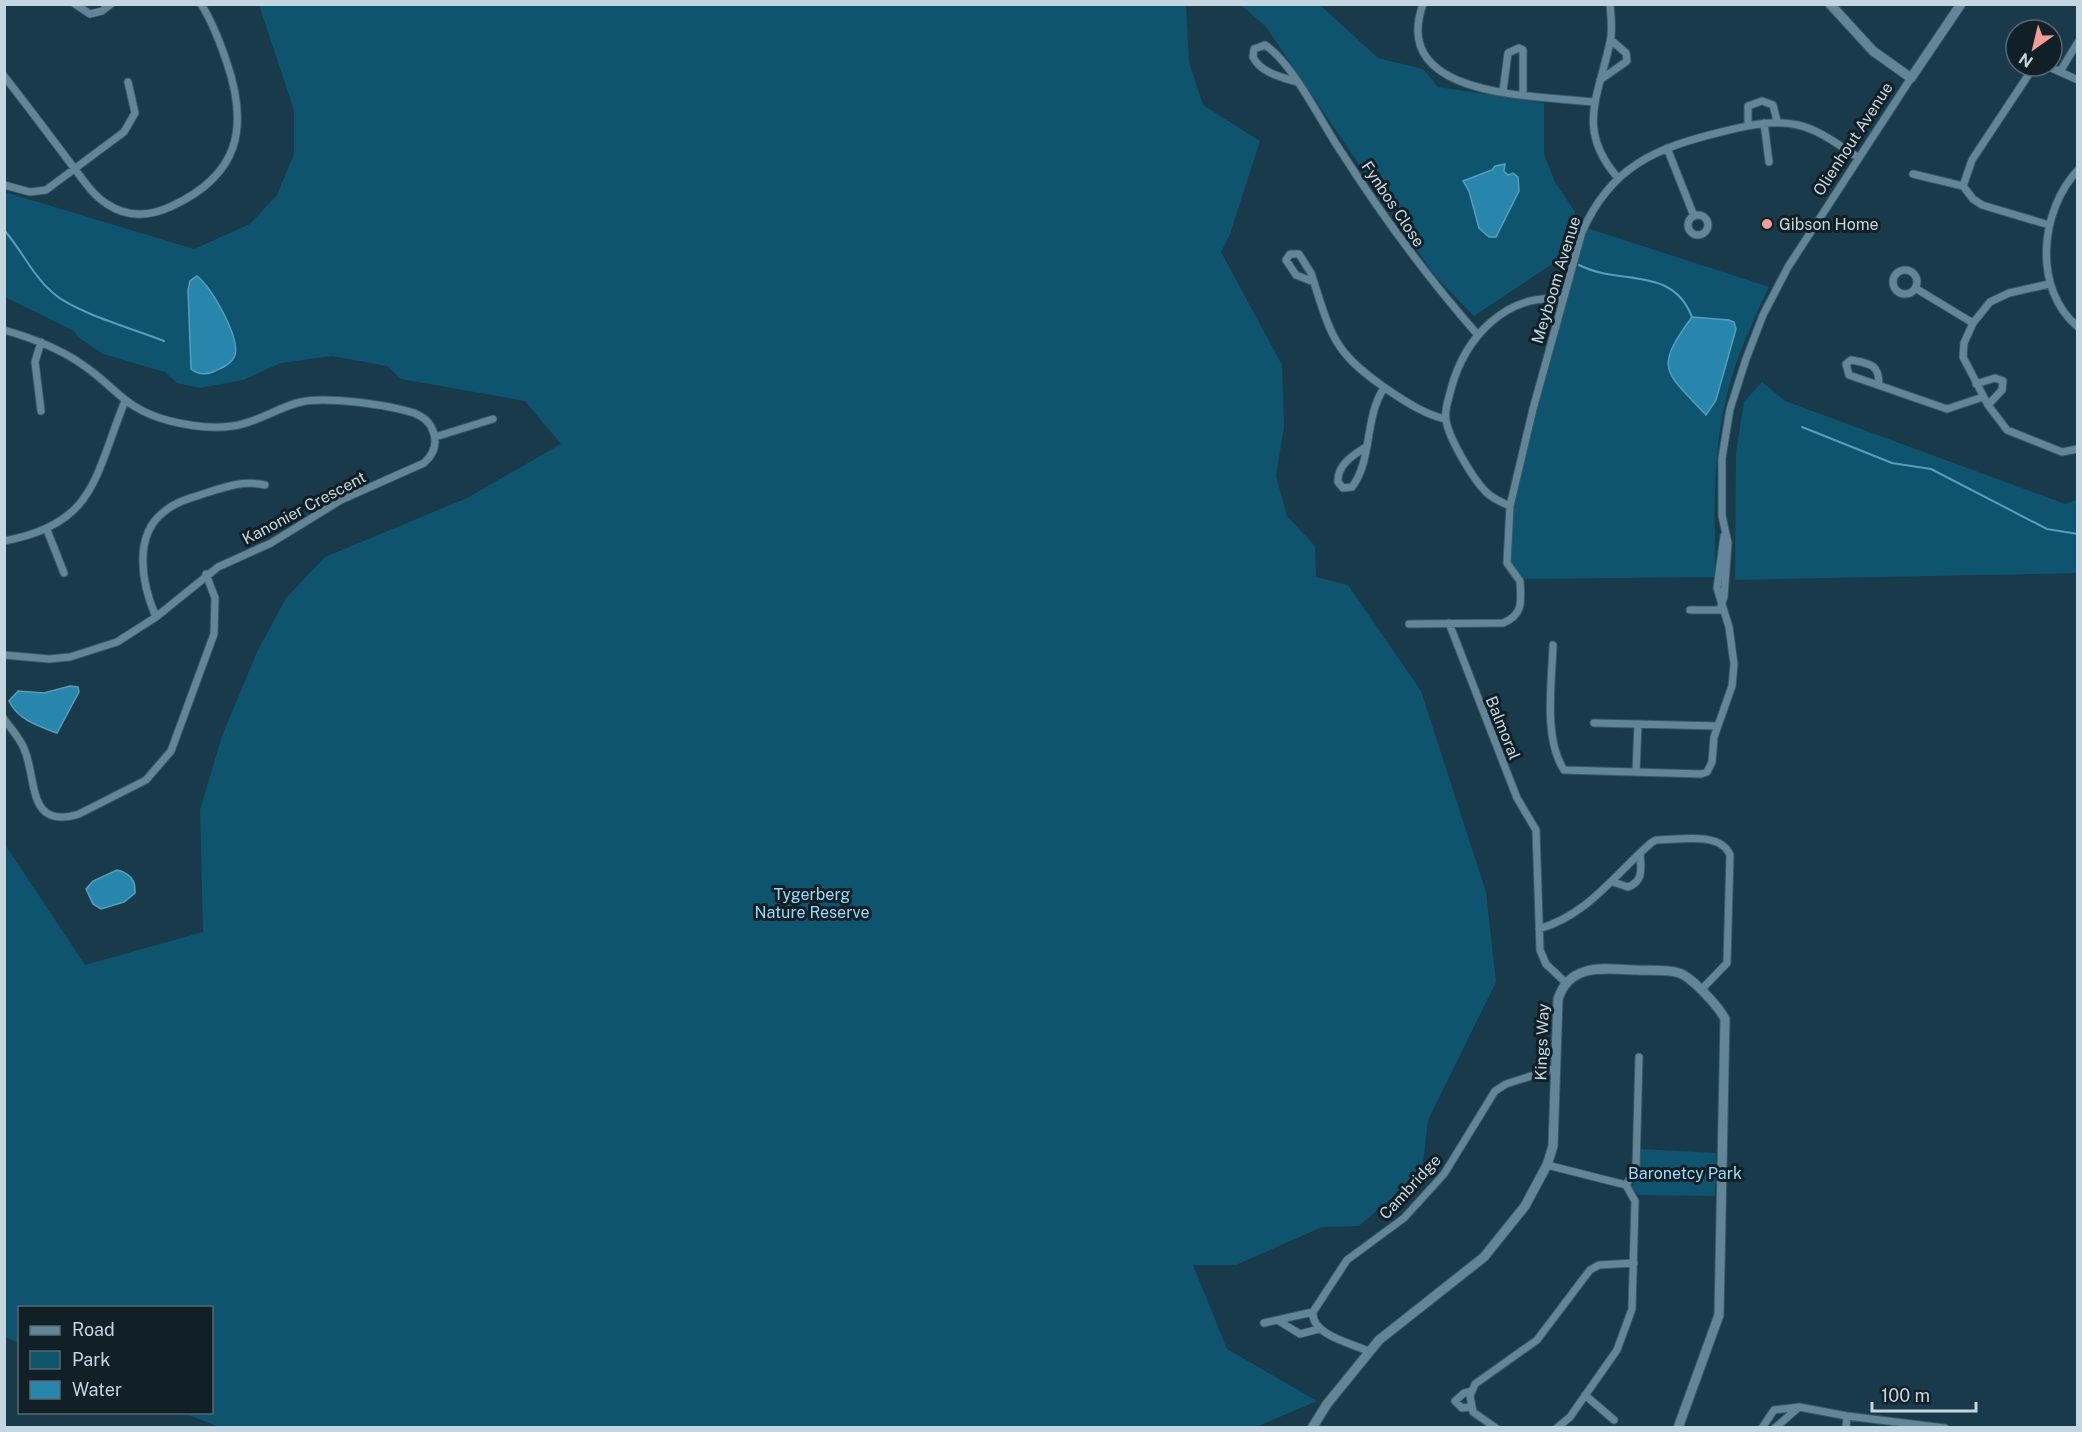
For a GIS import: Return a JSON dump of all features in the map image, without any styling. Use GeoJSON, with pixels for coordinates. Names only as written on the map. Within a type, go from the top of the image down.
{"type":"FeatureCollection","features":[{"type":"Feature","properties":{"kind":"street"},"geometry":{"type":"LineString","coordinates":[[75,4],[90,14],[102,11],[111,4]]}},
{"type":"Feature","properties":{"kind":"street"},"geometry":{"type":"LineString","coordinates":[[4,76],[96,195],[120,211],[142,214],[163,210],[192,196],[221,170],[235,142],[238,104],[212,22],[201,4]]}},
{"type":"Feature","properties":{"kind":"street"},"geometry":{"type":"LineString","coordinates":[[1423,4],[1417,27],[1418,39],[1431,65],[1451,79],[1503,92],[1593,102]]}},
{"type":"Feature","properties":{"kind":"street"},"geometry":{"type":"LineString","coordinates":[[1610,4],[1611,40],[1593,102],[1594,135],[1598,150],[1618,178]]}},
{"type":"Feature","properties":{"kind":"street"},"geometry":{"type":"LineString","coordinates":[[1830,4],[1873,51],[1911,78]]}},
{"type":"Feature","properties":{"kind":"street","name":"Olienhout Avenue"},"geometry":{"type":"LineString","coordinates":[[1636,772],[1701,774],[1710,768],[1718,726],[1732,687],[1734,664],[1729,627],[1722,608],[1723,572],[1728,543],[1724,536],[1722,458],[1730,409],[1746,359],[1780,280],[1961,4]]}},
{"type":"Feature","properties":{"kind":"street"},"geometry":{"type":"LineString","coordinates":[[1600,80],[1627,61],[1626,53],[1611,40]]}},
{"type":"Feature","properties":{"kind":"street"},"geometry":{"type":"LineString","coordinates":[[2064,65],[2078,42]]}},
{"type":"Feature","properties":{"kind":"street","name":"Fynbos Close"},"geometry":{"type":"LineString","coordinates":[[1297,82],[1272,74],[1259,66],[1252,57],[1254,49],[1260,45],[1268,47],[1297,82],[1419,267],[1477,334]]}},
{"type":"Feature","properties":{"kind":"street"},"geometry":{"type":"LineString","coordinates":[[1503,92],[1508,53],[1519,48],[1525,54],[1523,94]]}},
{"type":"Feature","properties":{"kind":"street"},"geometry":{"type":"LineString","coordinates":[[2064,72],[2078,80]]}},
{"type":"Feature","properties":{"kind":"street"},"geometry":{"type":"LineString","coordinates":[[1963,186],[1972,160],[2026,78]]}},
{"type":"Feature","properties":{"kind":"street"},"geometry":{"type":"LineString","coordinates":[[4,185],[30,192],[40,192],[51,188],[130,126],[135,108],[128,82]]}},
{"type":"Feature","properties":{"kind":"street"},"geometry":{"type":"LineString","coordinates":[[1748,125],[1748,106],[1762,102],[1773,105],[1777,121]]}},
{"type":"Feature","properties":{"kind":"street","name":"Meyboom Avenue"},"geometry":{"type":"LineString","coordinates":[[1449,623],[1497,624],[1509,621],[1521,609],[1520,581],[1507,563],[1510,506],[1520,458],[1584,226],[1598,202],[1618,178],[1642,160],[1667,148],[1748,125],[1777,121],[1801,125],[1815,131],[1859,158]]}},
{"type":"Feature","properties":{"kind":"street"},"geometry":{"type":"LineString","coordinates":[[1764,123],[1769,162]]}},
{"type":"Feature","properties":{"kind":"street"},"geometry":{"type":"LineString","coordinates":[[1667,148],[1694,216]]}},
{"type":"Feature","properties":{"kind":"street"},"geometry":{"type":"LineString","coordinates":[[2078,170],[2063,187],[2049,225],[2049,284],[2059,305],[2078,327]]}},
{"type":"Feature","properties":{"kind":"street"},"geometry":{"type":"LineString","coordinates":[[1913,174],[1963,186],[1973,200],[1982,205],[2049,225]]}},
{"type":"Feature","properties":{"kind":"street"},"geometry":{"type":"LineString","coordinates":[[1314,282],[1293,272],[1286,260],[1290,254],[1295,252],[1302,257],[1314,282],[1331,332],[1343,354],[1359,371],[1384,388],[1414,407],[1445,419]]}},
{"type":"Feature","properties":{"kind":"street"},"geometry":{"type":"LineString","coordinates":[[2049,284],[2000,296],[1986,306],[1973,323],[1964,343],[1963,357],[1983,397],[2002,425],[2012,433],[2062,452],[2078,449]]}},
{"type":"Feature","properties":{"kind":"street"},"geometry":{"type":"LineString","coordinates":[[1915,288],[1973,323]]}},
{"type":"Feature","properties":{"kind":"street"},"geometry":{"type":"LineString","coordinates":[[1510,506],[1492,497],[1481,487],[1465,462],[1445,419],[1459,364],[1477,334],[1509,310],[1531,299],[1562,299]]}},
{"type":"Feature","properties":{"kind":"street"},"geometry":{"type":"LineString","coordinates":[[4,330],[41,342],[83,365],[124,402],[151,415],[171,421],[221,427],[245,423],[300,402],[331,400],[413,413],[427,420],[435,436],[494,419]]}},
{"type":"Feature","properties":{"kind":"street"},"geometry":{"type":"LineString","coordinates":[[41,342],[35,362],[41,411]]}},
{"type":"Feature","properties":{"kind":"street"},"geometry":{"type":"LineString","coordinates":[[1879,385],[1879,373],[1875,367],[1851,360],[1848,362],[1845,368],[1849,375],[1947,409],[1983,397]]}},
{"type":"Feature","properties":{"kind":"street"},"geometry":{"type":"LineString","coordinates":[[1977,384],[1995,378],[2003,381],[2004,387],[1988,405]]}},
{"type":"Feature","properties":{"kind":"street"},"geometry":{"type":"LineString","coordinates":[[1366,447],[1348,460],[1340,470],[1338,482],[1343,488],[1352,487],[1356,482],[1366,447],[1374,404],[1384,388]]}},
{"type":"Feature","properties":{"kind":"street"},"geometry":{"type":"LineString","coordinates":[[4,541],[47,530],[67,517],[87,495],[124,402]]}},
{"type":"Feature","properties":{"kind":"street","name":"Kanonier Crescent"},"geometry":{"type":"LineString","coordinates":[[4,655],[49,659],[97,650],[137,632],[206,574],[278,539],[341,500],[424,463],[435,449],[435,436]]}},
{"type":"Feature","properties":{"kind":"street"},"geometry":{"type":"LineString","coordinates":[[156,617],[147,592],[143,559],[146,537],[157,518],[175,504],[222,487],[253,482],[265,485]]}},
{"type":"Feature","properties":{"kind":"street"},"geometry":{"type":"LineString","coordinates":[[47,530],[64,573]]}},
{"type":"Feature","properties":{"kind":"street"},"geometry":{"type":"LineString","coordinates":[[4,719],[26,752],[38,805],[52,815],[68,818],[80,814],[146,780],[164,762],[179,735],[212,643],[217,612],[211,583],[206,574]]}},
{"type":"Feature","properties":{"kind":"street"},"geometry":{"type":"LineString","coordinates":[[1690,610],[1722,608]]}},
{"type":"Feature","properties":{"kind":"street"},"geometry":{"type":"LineString","coordinates":[[1409,624],[1449,623]]}},
{"type":"Feature","properties":{"kind":"street","name":"Balmoral"},"geometry":{"type":"LineString","coordinates":[[1449,623],[1517,798],[1533,823],[1538,839],[1539,929]]}},
{"type":"Feature","properties":{"kind":"street"},"geometry":{"type":"LineString","coordinates":[[1553,645],[1550,716],[1558,761],[1563,770],[1636,772],[1638,724]]}},
{"type":"Feature","properties":{"kind":"street"},"geometry":{"type":"LineString","coordinates":[[1593,723],[1718,726]]}},
{"type":"Feature","properties":{"kind":"street"},"geometry":{"type":"LineString","coordinates":[[1565,982],[1542,957],[1539,929],[1551,925],[1583,906],[1613,882],[1640,853],[1656,840],[1717,841],[1729,851],[1727,963],[1701,990]]}},
{"type":"Feature","properties":{"kind":"street"},"geometry":{"type":"LineString","coordinates":[[1613,882],[1628,886],[1637,882],[1641,873],[1640,853]]}},
{"type":"Feature","properties":{"kind":"street","name":"Kings Way"},"geometry":{"type":"LineString","coordinates":[[1312,1428],[1368,1351],[1484,1257],[1525,1206],[1547,1165],[1554,1139],[1558,999],[1565,982],[1595,969],[1676,972],[1688,978],[1701,990],[1723,1015],[1725,1022],[1719,1315],[1678,1428]]}},
{"type":"Feature","properties":{"kind":"street"},"geometry":{"type":"LineString","coordinates":[[1626,1185],[1636,1168],[1640,1057]]}},
{"type":"Feature","properties":{"kind":"street","name":"Cambridge"},"geometry":{"type":"LineString","coordinates":[[1312,1312],[1347,1260],[1404,1218],[1444,1174],[1495,1090],[1506,1084],[1556,1068]]}},
{"type":"Feature","properties":{"kind":"street"},"geometry":{"type":"LineString","coordinates":[[1547,1165],[1626,1185],[1635,1201],[1634,1301],[1622,1342],[1570,1417],[1557,1428]]}},
{"type":"Feature","properties":{"kind":"street"},"geometry":{"type":"LineString","coordinates":[[1496,1428],[1473,1412],[1472,1390],[1475,1384],[1537,1340],[1590,1270],[1599,1265],[1634,1263]]}},
{"type":"Feature","properties":{"kind":"street"},"geometry":{"type":"LineString","coordinates":[[1264,1323],[1312,1312],[1312,1319],[1319,1329],[1368,1351]]}},
{"type":"Feature","properties":{"kind":"street"},"geometry":{"type":"LineString","coordinates":[[1279,1321],[1300,1334],[1319,1329]]}},
{"type":"Feature","properties":{"kind":"street"},"geometry":{"type":"LineString","coordinates":[[1471,1407],[1462,1408],[1455,1401],[1464,1393],[1472,1390]]}},
{"type":"Feature","properties":{"kind":"street"},"geometry":{"type":"LineString","coordinates":[[1585,1395],[1614,1420]]}},
{"type":"Feature","properties":{"kind":"street"},"geometry":{"type":"LineString","coordinates":[[1775,1428],[1799,1407]]}},
{"type":"Feature","properties":{"kind":"street"},"geometry":{"type":"LineString","coordinates":[[1762,1428],[1774,1410],[1799,1407],[1847,1416],[1945,1428]]}},
{"type":"Feature","properties":{"kind":"street"},"geometry":{"type":"LineString","coordinates":[[1846,1428],[1847,1416]]}},
{"type":"Feature","properties":{"kind":"green space","name":"Tygerberg Nature Reserve"},"geometry":{"type":"Polygon","coordinates":[[[259,5],[1186,5],[1189,62],[1203,105],[1260,141],[1230,234],[1221,252],[1282,365],[1284,427],[1276,476],[1287,516],[1315,546],[1316,577],[1348,585],[1421,691],[1486,892],[1496,982],[1428,1120],[1422,1172],[1359,1226],[1322,1227],[1236,1265],[1193,1265],[1227,1349],[1317,1401],[1256,1427],[219,1427],[186,1414],[213,1414],[213,1306],[18,1306],[18,1343],[5,1337],[4,843],[85,965],[203,932],[200,810],[222,736],[257,652],[286,598],[325,557],[467,498],[561,444],[525,401],[401,379],[387,366],[332,356],[281,363],[243,380],[200,388],[177,383],[165,372],[103,354],[78,337],[74,331],[5,297],[5,192],[194,249],[250,224],[277,195],[294,154],[294,110],[259,5]]]}},
{"type":"Feature","properties":{"kind":"green space"},"geometry":{"type":"Polygon","coordinates":[[[1241,5],[1320,5],[1378,58],[1423,69],[1438,87],[1544,103],[1544,154],[1555,182],[1575,212],[1563,257],[1474,316],[1434,275],[1266,27],[1241,5]]]}},
{"type":"Feature","properties":{"kind":"green space"},"geometry":{"type":"Polygon","coordinates":[[[1587,228],[1769,287],[1738,358],[1721,424],[1715,489],[1715,577],[1512,579],[1509,532],[1521,459],[1587,228]]]}},
{"type":"Feature","properties":{"kind":"green space"},"geometry":{"type":"Polygon","coordinates":[[[1762,382],[1785,401],[2065,504],[2077,500],[2077,573],[1735,580],[1736,452],[1744,402],[1762,382]]]}},
{"type":"Feature","properties":{"kind":"green space","name":"Baronetcy Park"},"geometry":{"type":"Polygon","coordinates":[[[1640,1149],[1716,1153],[1715,1196],[1638,1195],[1632,1187],[1640,1168],[1640,1149]]]}},
{"type":"Feature","properties":{"kind":"water"},"geometry":{"type":"Polygon","coordinates":[[[1505,164],[1504,171],[1508,175],[1513,173],[1518,177],[1519,191],[1496,237],[1489,237],[1479,228],[1469,191],[1463,181],[1492,170],[1495,166],[1505,164]]]}},
{"type":"Feature","properties":{"kind":"water"},"geometry":{"type":"Polygon","coordinates":[[[197,276],[210,290],[223,312],[235,347],[234,358],[229,363],[204,374],[191,369],[188,290],[190,281],[197,276]]]}},
{"type":"Feature","properties":{"kind":"water"},"geometry":{"type":"Polygon","coordinates":[[[1692,317],[1729,320],[1734,322],[1736,329],[1716,400],[1706,415],[1681,389],[1669,369],[1668,360],[1672,348],[1692,317]]]}},
{"type":"Feature","properties":{"kind":"water"},"geometry":{"type":"Polygon","coordinates":[[[70,686],[78,687],[79,692],[57,733],[23,718],[9,701],[18,691],[44,693],[70,686]]]}},
{"type":"Feature","properties":{"kind":"water"},"geometry":{"type":"Polygon","coordinates":[[[117,870],[131,878],[135,893],[124,902],[101,909],[93,904],[86,889],[93,881],[117,870]]]}},
{"type":"Feature","properties":{"kind":"waterway"},"geometry":{"type":"LineString","coordinates":[[4,230],[39,278],[63,300],[90,314],[164,341]]}},
{"type":"Feature","properties":{"kind":"waterway"},"geometry":{"type":"LineString","coordinates":[[1579,265],[1611,275],[1658,283],[1672,290],[1683,301],[1692,317]]}},
{"type":"Feature","properties":{"kind":"waterway"},"geometry":{"type":"LineString","coordinates":[[1802,427],[1892,463],[1931,469],[2047,529],[2078,534]]}},
{"type":"Feature","properties":{"kind":"place","name":"Gibson Home"},"geometry":{"type":"Point","coordinates":[1767,224]}}]}
